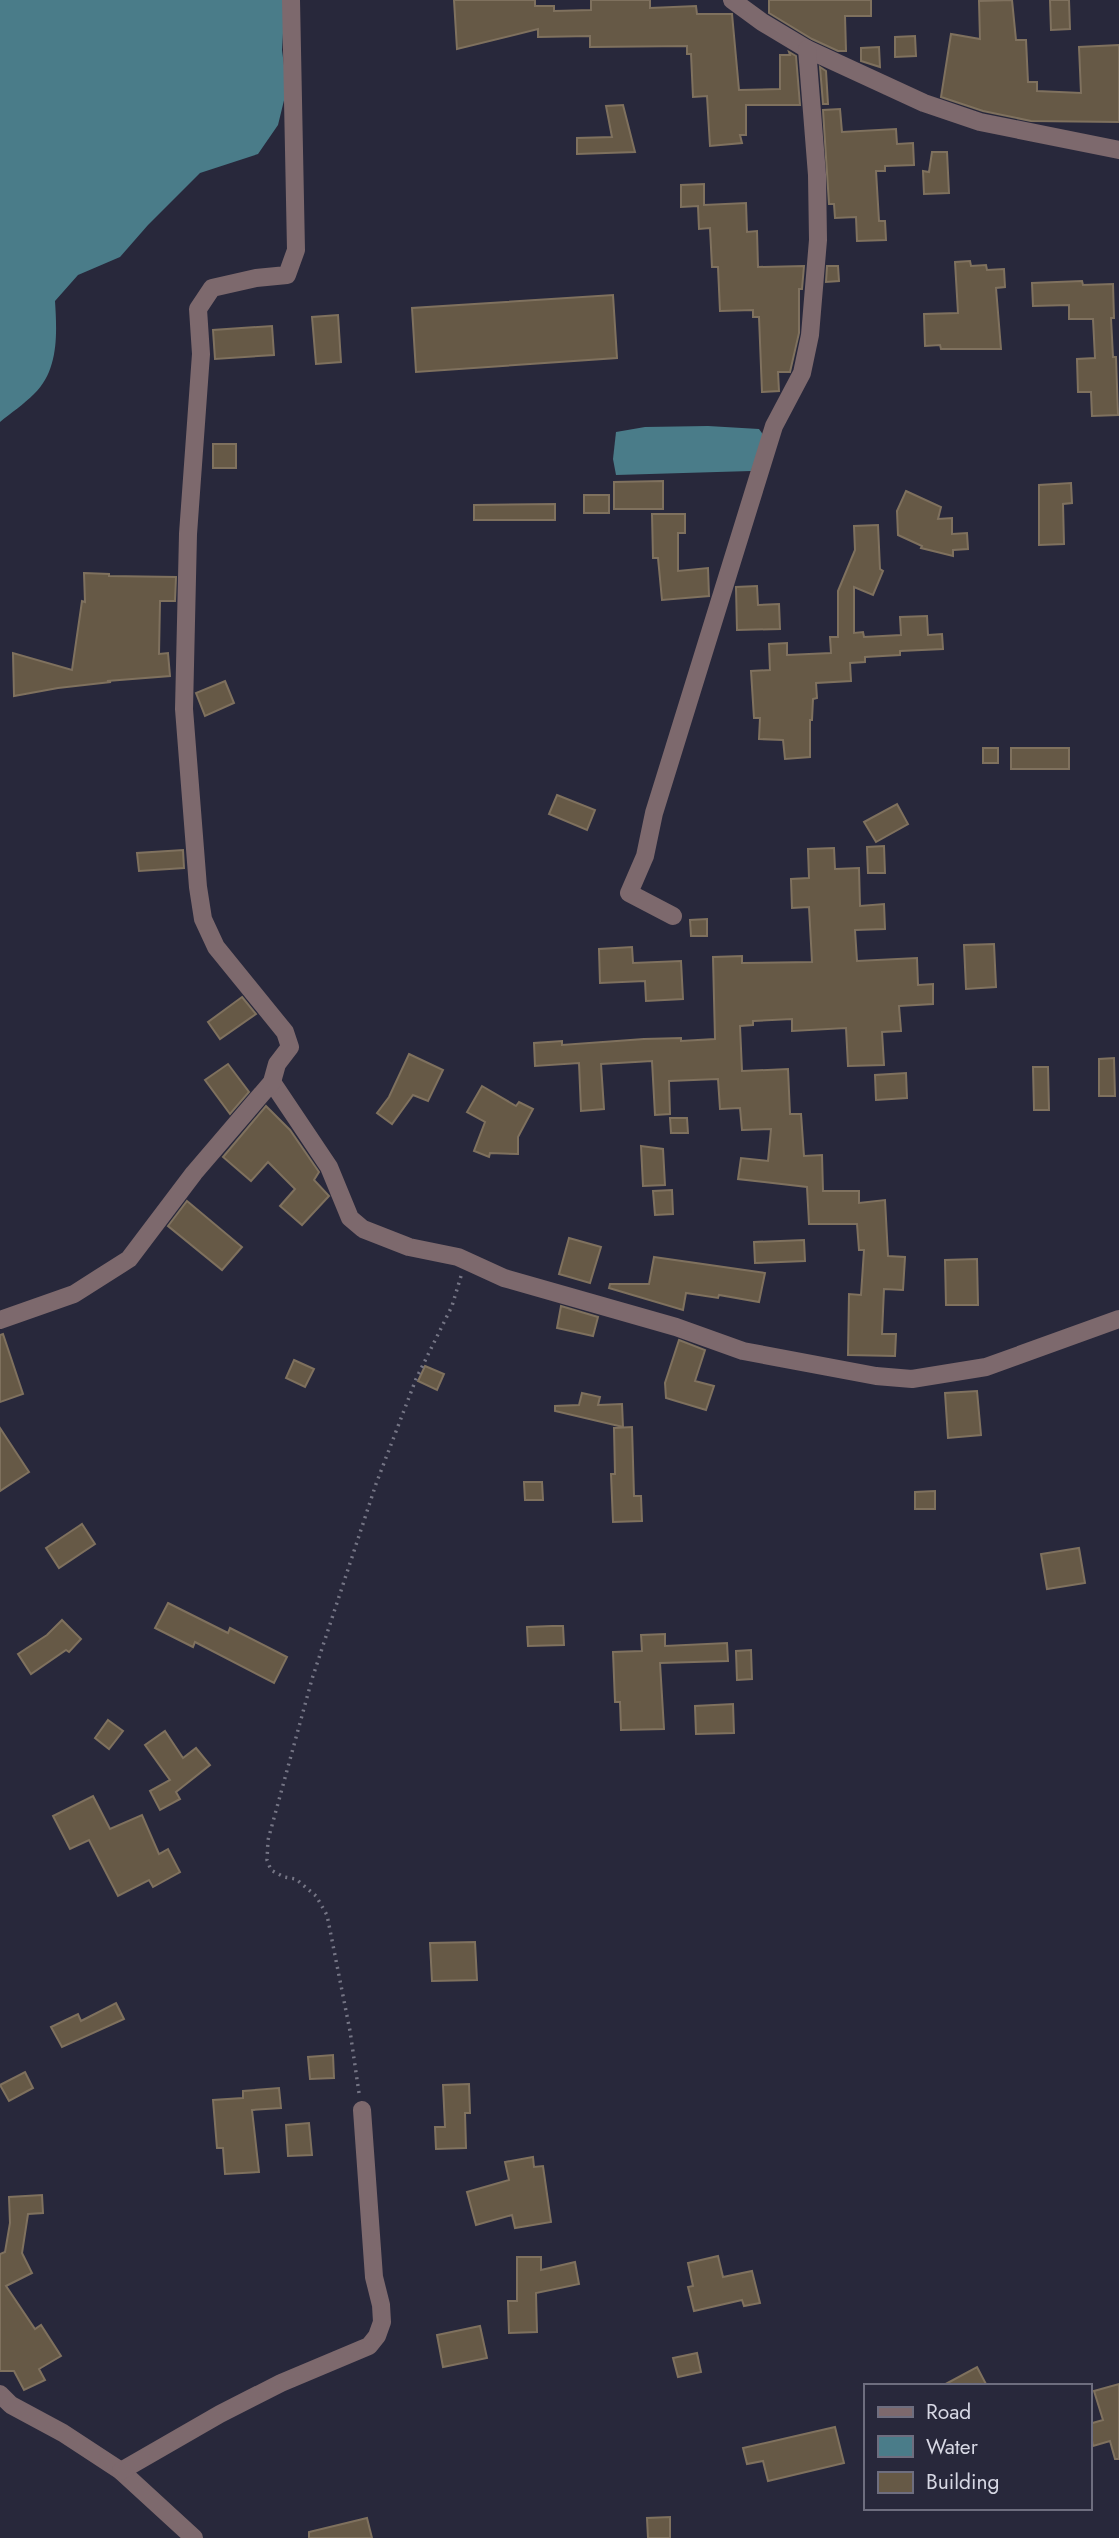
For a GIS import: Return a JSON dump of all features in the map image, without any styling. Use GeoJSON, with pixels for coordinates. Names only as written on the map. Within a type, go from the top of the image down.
{"type":"FeatureCollection","features":[{"type":"Feature","properties":{"kind":"street"},"geometry":{"type":"LineString","coordinates":[[0,1320],[74,1294],[129,1259],[194,1172],[272,1082],[277,1064],[290,1047],[285,1032],[216,947],[203,919],[184,709],[188,534],[201,354],[198,309],[212,288],[256,278],[287,275],[296,250],[291,0]]}},
{"type":"Feature","properties":{"kind":"street"},"geometry":{"type":"LineString","coordinates":[[741,3],[762,22],[807,49],[924,103],[980,122],[1119,150]]}},
{"type":"Feature","properties":{"kind":"street"},"geometry":{"type":"LineString","coordinates":[[673,916],[629,893],[645,856],[654,813],[774,426],[802,373],[810,335],[818,240],[817,175],[807,49]]}},
{"type":"Feature","properties":{"kind":"street"},"geometry":{"type":"LineString","coordinates":[[272,1082],[329,1167],[350,1218],[363,1229],[409,1247],[458,1256],[505,1278],[676,1327],[743,1351],[876,1376],[912,1379],[986,1367],[1119,1320]]}},
{"type":"Feature","properties":{"kind":"street"},"geometry":{"type":"LineString","coordinates":[[121,2471],[220,2414],[281,2383],[369,2346],[377,2336],[382,2322],[381,2305],[374,2277],[362,2110]]}},
{"type":"Feature","properties":{"kind":"street"},"geometry":{"type":"LineString","coordinates":[[4,2400],[63,2433],[121,2471],[194,2538]]}},
{"type":"Feature","properties":{"kind":"path"},"geometry":{"type":"LineString","coordinates":[[362,2110],[348,2019],[327,1915],[316,1896],[296,1879],[284,1877],[271,1870],[267,1860],[268,1839],[312,1679],[376,1484],[416,1379],[452,1306],[466,1261]]}},
{"type":"Feature","properties":{"kind":"water"},"geometry":{"type":"Polygon","coordinates":[[[0,0],[285,0],[282,50],[287,88],[278,125],[258,154],[200,173],[120,257],[78,275],[55,301],[55,350],[48,374],[34,394],[0,422],[0,0]]]}},
{"type":"Feature","properties":{"kind":"water"},"geometry":{"type":"Polygon","coordinates":[[[708,426],[759,429],[764,436],[751,471],[616,475],[613,459],[616,432],[645,427],[708,426]]]}},
{"type":"Feature","properties":{"kind":"building"},"geometry":{"type":"Polygon","coordinates":[[[454,0],[535,0],[535,6],[554,6],[554,11],[591,10],[591,0],[650,0],[650,8],[696,6],[697,14],[732,14],[739,90],[780,89],[780,55],[790,55],[789,52],[796,56],[800,105],[746,105],[746,135],[740,135],[742,143],[710,146],[707,96],[693,97],[691,54],[687,54],[687,46],[590,47],[590,36],[538,37],[538,29],[457,49],[454,0]]]}},
{"type":"Feature","properties":{"kind":"building"},"geometry":{"type":"Polygon","coordinates":[[[769,0],[871,0],[871,16],[845,16],[846,51],[838,51],[769,13],[769,0]]]}},
{"type":"Feature","properties":{"kind":"building"},"geometry":{"type":"Polygon","coordinates":[[[1012,0],[1016,40],[1026,40],[1028,82],[1037,82],[1037,91],[1081,93],[1079,47],[1119,45],[1119,122],[1031,121],[983,111],[941,97],[951,34],[980,39],[979,1],[1012,0]]]}},
{"type":"Feature","properties":{"kind":"building"},"geometry":{"type":"Polygon","coordinates":[[[1050,0],[1069,0],[1070,29],[1051,30],[1050,0]]]}},
{"type":"Feature","properties":{"kind":"building"},"geometry":{"type":"Polygon","coordinates":[[[915,36],[916,56],[895,57],[895,37],[915,36]]]}},
{"type":"Feature","properties":{"kind":"building"},"geometry":{"type":"Polygon","coordinates":[[[879,47],[880,67],[861,61],[861,48],[879,47]]]}},
{"type":"Feature","properties":{"kind":"building"},"geometry":{"type":"Polygon","coordinates":[[[820,67],[826,71],[828,104],[823,104],[820,67]]]}},
{"type":"Feature","properties":{"kind":"building"},"geometry":{"type":"Polygon","coordinates":[[[623,105],[635,152],[577,154],[577,138],[612,137],[606,106],[623,105]]]}},
{"type":"Feature","properties":{"kind":"building"},"geometry":{"type":"Polygon","coordinates":[[[840,109],[842,132],[896,129],[897,144],[913,143],[914,165],[885,166],[885,171],[876,171],[879,221],[885,221],[886,240],[857,241],[856,217],[835,218],[834,204],[829,204],[823,110],[840,109]]]}},
{"type":"Feature","properties":{"kind":"building"},"geometry":{"type":"Polygon","coordinates":[[[932,152],[947,152],[949,193],[924,194],[923,171],[929,172],[932,152]]]}},
{"type":"Feature","properties":{"kind":"building"},"geometry":{"type":"Polygon","coordinates":[[[704,184],[704,205],[746,203],[747,232],[757,231],[758,267],[804,266],[802,289],[799,289],[799,333],[790,372],[778,372],[779,391],[762,392],[759,317],[753,317],[753,310],[720,311],[718,267],[712,267],[710,228],[699,229],[698,206],[681,207],[681,185],[704,184]]]}},
{"type":"Feature","properties":{"kind":"building"},"geometry":{"type":"Polygon","coordinates":[[[970,261],[971,266],[986,265],[987,270],[1004,269],[1005,287],[996,288],[1001,349],[941,349],[940,345],[925,346],[924,314],[958,313],[955,262],[970,261]]]}},
{"type":"Feature","properties":{"kind":"building"},"geometry":{"type":"Polygon","coordinates":[[[827,266],[838,266],[839,281],[826,282],[827,266]]]}},
{"type":"Feature","properties":{"kind":"building"},"geometry":{"type":"Polygon","coordinates":[[[1082,281],[1083,285],[1113,284],[1114,318],[1111,318],[1113,357],[1116,357],[1118,415],[1092,416],[1091,392],[1078,392],[1077,359],[1095,358],[1093,319],[1069,319],[1069,305],[1033,306],[1032,283],[1082,281]]]}},
{"type":"Feature","properties":{"kind":"building"},"geometry":{"type":"Polygon","coordinates":[[[613,295],[617,358],[416,372],[412,308],[613,295]]]}},
{"type":"Feature","properties":{"kind":"building"},"geometry":{"type":"Polygon","coordinates":[[[338,315],[341,362],[316,364],[312,317],[338,315]]]}},
{"type":"Feature","properties":{"kind":"building"},"geometry":{"type":"Polygon","coordinates":[[[272,326],[274,355],[215,359],[213,330],[272,326]]]}},
{"type":"Feature","properties":{"kind":"building"},"geometry":{"type":"Polygon","coordinates":[[[213,444],[236,444],[236,468],[213,468],[213,444]]]}},
{"type":"Feature","properties":{"kind":"building"},"geometry":{"type":"Polygon","coordinates":[[[663,481],[663,509],[614,509],[614,482],[663,481]]]}},
{"type":"Feature","properties":{"kind":"building"},"geometry":{"type":"Polygon","coordinates":[[[1071,483],[1072,503],[1063,504],[1064,544],[1039,545],[1039,485],[1071,483]]]}},
{"type":"Feature","properties":{"kind":"building"},"geometry":{"type":"Polygon","coordinates":[[[906,491],[941,507],[938,519],[952,518],[952,534],[967,533],[968,549],[953,550],[953,556],[921,548],[922,546],[898,535],[897,511],[906,491]]]}},
{"type":"Feature","properties":{"kind":"building"},"geometry":{"type":"Polygon","coordinates":[[[584,495],[609,495],[609,513],[584,513],[584,495]]]}},
{"type":"Feature","properties":{"kind":"building"},"geometry":{"type":"Polygon","coordinates":[[[555,504],[555,520],[474,520],[474,505],[555,504]]]}},
{"type":"Feature","properties":{"kind":"building"},"geometry":{"type":"Polygon","coordinates":[[[652,514],[685,514],[685,533],[678,533],[678,571],[708,568],[709,596],[662,600],[658,558],[653,558],[652,514]]]}},
{"type":"Feature","properties":{"kind":"building"},"geometry":{"type":"Polygon","coordinates":[[[878,525],[880,569],[883,571],[873,595],[854,587],[854,633],[863,632],[864,637],[901,635],[900,617],[927,616],[928,635],[942,634],[943,649],[900,651],[900,655],[865,657],[865,662],[850,663],[851,681],[816,683],[817,698],[813,699],[810,720],[810,757],[785,759],[783,740],[759,739],[760,718],[754,718],[751,671],[770,670],[769,644],[787,643],[787,655],[831,653],[830,637],[838,637],[838,591],[855,550],[854,526],[878,525]]]}},
{"type":"Feature","properties":{"kind":"building"},"geometry":{"type":"Polygon","coordinates":[[[84,573],[176,577],[175,601],[160,601],[159,654],[168,653],[170,676],[107,681],[111,682],[14,696],[13,653],[72,670],[82,601],[85,602],[84,573]]]}},
{"type":"Feature","properties":{"kind":"building"},"geometry":{"type":"Polygon","coordinates":[[[757,586],[758,605],[779,604],[780,629],[737,630],[736,587],[757,586]]]}},
{"type":"Feature","properties":{"kind":"building"},"geometry":{"type":"Polygon","coordinates":[[[225,681],[234,703],[205,716],[196,693],[225,681]]]}},
{"type":"Feature","properties":{"kind":"building"},"geometry":{"type":"Polygon","coordinates":[[[983,748],[998,748],[998,763],[983,763],[983,748]]]}},
{"type":"Feature","properties":{"kind":"building"},"geometry":{"type":"Polygon","coordinates":[[[1011,748],[1069,748],[1069,769],[1011,769],[1011,748]]]}},
{"type":"Feature","properties":{"kind":"building"},"geometry":{"type":"Polygon","coordinates":[[[557,795],[595,810],[587,830],[549,814],[557,795]]]}},
{"type":"Feature","properties":{"kind":"building"},"geometry":{"type":"Polygon","coordinates":[[[897,804],[908,824],[876,842],[864,822],[897,804]]]}},
{"type":"Feature","properties":{"kind":"building"},"geometry":{"type":"Polygon","coordinates":[[[884,846],[885,873],[868,873],[867,847],[884,846]]]}},
{"type":"Feature","properties":{"kind":"building"},"geometry":{"type":"Polygon","coordinates":[[[834,848],[835,869],[859,868],[860,906],[884,904],[885,929],[855,930],[857,961],[917,958],[918,985],[933,984],[933,1004],[899,1006],[901,1031],[882,1032],[884,1065],[848,1066],[846,1028],[792,1031],[792,1019],[753,1021],[753,1025],[740,1026],[742,1071],[788,1069],[790,1114],[801,1114],[804,1156],[822,1155],[823,1191],[859,1191],[859,1203],[885,1200],[888,1256],[905,1257],[903,1290],[884,1289],[882,1334],[896,1334],[895,1356],[848,1355],[849,1294],[861,1295],[864,1250],[859,1250],[857,1224],[809,1224],[807,1187],[738,1179],[741,1158],[768,1161],[771,1129],[742,1130],[740,1108],[720,1109],[718,1079],[669,1081],[670,1114],[655,1115],[652,1061],[601,1064],[604,1109],[581,1111],[579,1063],[535,1066],[534,1043],[562,1041],[562,1045],[644,1039],[715,1039],[713,957],[742,956],[742,963],[812,962],[809,907],[792,908],[791,879],[809,878],[808,849],[834,848]]]}},
{"type":"Feature","properties":{"kind":"building"},"geometry":{"type":"Polygon","coordinates":[[[183,850],[184,868],[139,871],[137,853],[183,850]]]}},
{"type":"Feature","properties":{"kind":"building"},"geometry":{"type":"Polygon","coordinates":[[[707,919],[707,936],[691,936],[690,920],[707,919]]]}},
{"type":"Feature","properties":{"kind":"building"},"geometry":{"type":"Polygon","coordinates":[[[994,944],[996,987],[966,989],[964,945],[994,944]]]}},
{"type":"Feature","properties":{"kind":"building"},"geometry":{"type":"Polygon","coordinates":[[[632,947],[633,963],[681,961],[683,999],[646,1001],[645,981],[600,983],[599,949],[632,947]]]}},
{"type":"Feature","properties":{"kind":"building"},"geometry":{"type":"Polygon","coordinates":[[[242,997],[256,1014],[220,1039],[208,1022],[242,997]]]}},
{"type":"Feature","properties":{"kind":"building"},"geometry":{"type":"Polygon","coordinates":[[[409,1054],[443,1070],[428,1101],[413,1095],[392,1124],[377,1113],[389,1097],[409,1054]]]}},
{"type":"Feature","properties":{"kind":"building"},"geometry":{"type":"Polygon","coordinates":[[[1114,1058],[1115,1096],[1099,1096],[1099,1059],[1114,1058]]]}},
{"type":"Feature","properties":{"kind":"building"},"geometry":{"type":"Polygon","coordinates":[[[228,1064],[249,1092],[230,1114],[205,1080],[228,1064]]]}},
{"type":"Feature","properties":{"kind":"building"},"geometry":{"type":"Polygon","coordinates":[[[1033,1067],[1048,1067],[1049,1110],[1034,1110],[1033,1067]]]}},
{"type":"Feature","properties":{"kind":"building"},"geometry":{"type":"Polygon","coordinates":[[[906,1073],[907,1098],[876,1100],[875,1075],[906,1073]]]}},
{"type":"Feature","properties":{"kind":"building"},"geometry":{"type":"Polygon","coordinates":[[[482,1086],[516,1106],[519,1102],[533,1109],[518,1137],[518,1154],[490,1153],[489,1157],[474,1151],[485,1122],[467,1112],[482,1086]]]}},
{"type":"Feature","properties":{"kind":"building"},"geometry":{"type":"Polygon","coordinates":[[[266,1106],[290,1130],[319,1172],[314,1180],[329,1196],[302,1225],[280,1206],[295,1189],[268,1162],[251,1181],[223,1157],[266,1106]]]}},
{"type":"Feature","properties":{"kind":"building"},"geometry":{"type":"Polygon","coordinates":[[[670,1118],[687,1118],[688,1133],[671,1133],[670,1118]]]}},
{"type":"Feature","properties":{"kind":"building"},"geometry":{"type":"Polygon","coordinates":[[[641,1146],[663,1149],[665,1185],[643,1186],[641,1146]]]}},
{"type":"Feature","properties":{"kind":"building"},"geometry":{"type":"Polygon","coordinates":[[[672,1190],[673,1214],[655,1215],[653,1191],[672,1190]]]}},
{"type":"Feature","properties":{"kind":"building"},"geometry":{"type":"Polygon","coordinates":[[[187,1201],[242,1247],[222,1270],[168,1226],[187,1201]]]}},
{"type":"Feature","properties":{"kind":"building"},"geometry":{"type":"Polygon","coordinates":[[[569,1238],[601,1247],[590,1283],[559,1274],[569,1238]]]}},
{"type":"Feature","properties":{"kind":"building"},"geometry":{"type":"Polygon","coordinates":[[[804,1240],[805,1261],[755,1263],[754,1242],[804,1240]]]}},
{"type":"Feature","properties":{"kind":"building"},"geometry":{"type":"Polygon","coordinates":[[[654,1257],[765,1273],[759,1302],[686,1293],[683,1310],[609,1288],[610,1284],[649,1284],[654,1257]]]}},
{"type":"Feature","properties":{"kind":"building"},"geometry":{"type":"Polygon","coordinates":[[[977,1259],[978,1305],[946,1305],[945,1260],[977,1259]]]}},
{"type":"Feature","properties":{"kind":"building"},"geometry":{"type":"Polygon","coordinates":[[[561,1306],[598,1317],[593,1336],[557,1328],[561,1306]]]}},
{"type":"Feature","properties":{"kind":"building"},"geometry":{"type":"Polygon","coordinates":[[[3,1334],[23,1394],[0,1402],[0,1335],[3,1334]]]}},
{"type":"Feature","properties":{"kind":"building"},"geometry":{"type":"Polygon","coordinates":[[[679,1340],[705,1350],[695,1381],[714,1386],[706,1410],[666,1398],[665,1383],[679,1340]]]}},
{"type":"Feature","properties":{"kind":"building"},"geometry":{"type":"Polygon","coordinates":[[[294,1360],[314,1369],[305,1387],[286,1378],[294,1360]]]}},
{"type":"Feature","properties":{"kind":"building"},"geometry":{"type":"Polygon","coordinates":[[[425,1366],[444,1374],[437,1390],[418,1381],[425,1366]]]}},
{"type":"Feature","properties":{"kind":"building"},"geometry":{"type":"Polygon","coordinates":[[[977,1391],[981,1435],[948,1438],[945,1393],[977,1391]]]}},
{"type":"Feature","properties":{"kind":"building"},"geometry":{"type":"Polygon","coordinates":[[[582,1393],[600,1397],[598,1405],[622,1404],[623,1427],[555,1411],[555,1406],[579,1405],[582,1393]]]}},
{"type":"Feature","properties":{"kind":"building"},"geometry":{"type":"Polygon","coordinates":[[[632,1427],[634,1496],[641,1496],[642,1521],[613,1522],[611,1474],[615,1474],[614,1428],[632,1427]]]}},
{"type":"Feature","properties":{"kind":"building"},"geometry":{"type":"Polygon","coordinates":[[[0,1428],[29,1472],[0,1491],[0,1428]]]}},
{"type":"Feature","properties":{"kind":"building"},"geometry":{"type":"Polygon","coordinates":[[[524,1482],[542,1482],[543,1500],[525,1500],[524,1482]]]}},
{"type":"Feature","properties":{"kind":"building"},"geometry":{"type":"Polygon","coordinates":[[[935,1491],[935,1509],[915,1509],[915,1492],[935,1491]]]}},
{"type":"Feature","properties":{"kind":"building"},"geometry":{"type":"Polygon","coordinates":[[[82,1524],[95,1544],[59,1568],[46,1548],[82,1524]]]}},
{"type":"Feature","properties":{"kind":"building"},"geometry":{"type":"Polygon","coordinates":[[[1079,1548],[1085,1583],[1047,1589],[1041,1554],[1079,1548]]]}},
{"type":"Feature","properties":{"kind":"building"},"geometry":{"type":"Polygon","coordinates":[[[168,1603],[228,1633],[230,1628],[287,1657],[274,1683],[195,1642],[193,1647],[155,1628],[168,1603]]]}},
{"type":"Feature","properties":{"kind":"building"},"geometry":{"type":"Polygon","coordinates":[[[62,1620],[81,1639],[69,1652],[66,1650],[31,1674],[18,1654],[47,1635],[62,1620]]]}},
{"type":"Feature","properties":{"kind":"building"},"geometry":{"type":"Polygon","coordinates":[[[563,1626],[564,1645],[528,1646],[527,1627],[563,1626]]]}},
{"type":"Feature","properties":{"kind":"building"},"geometry":{"type":"Polygon","coordinates":[[[665,1634],[665,1646],[727,1643],[728,1661],[660,1663],[664,1729],[621,1730],[620,1702],[615,1702],[613,1652],[642,1651],[641,1635],[665,1634]]]}},
{"type":"Feature","properties":{"kind":"building"},"geometry":{"type":"Polygon","coordinates":[[[751,1650],[752,1679],[737,1680],[736,1651],[751,1650]]]}},
{"type":"Feature","properties":{"kind":"building"},"geometry":{"type":"Polygon","coordinates":[[[733,1704],[734,1733],[696,1734],[695,1706],[733,1704]]]}},
{"type":"Feature","properties":{"kind":"building"},"geometry":{"type":"Polygon","coordinates":[[[108,1720],[123,1731],[109,1749],[95,1738],[108,1720]]]}},
{"type":"Feature","properties":{"kind":"building"},"geometry":{"type":"Polygon","coordinates":[[[165,1731],[183,1758],[196,1748],[210,1765],[176,1792],[180,1799],[160,1810],[150,1791],[170,1780],[145,1745],[165,1731]]]}},
{"type":"Feature","properties":{"kind":"building"},"geometry":{"type":"Polygon","coordinates":[[[93,1796],[110,1829],[142,1815],[159,1854],[168,1849],[180,1872],[153,1887],[149,1880],[118,1896],[89,1840],[70,1849],[53,1816],[93,1796]]]}},
{"type":"Feature","properties":{"kind":"building"},"geometry":{"type":"Polygon","coordinates":[[[475,1942],[477,1980],[432,1981],[430,1943],[475,1942]]]}},
{"type":"Feature","properties":{"kind":"building"},"geometry":{"type":"Polygon","coordinates":[[[116,2003],[124,2019],[62,2047],[51,2027],[78,2014],[81,2021],[116,2003]]]}},
{"type":"Feature","properties":{"kind":"building"},"geometry":{"type":"Polygon","coordinates":[[[333,2055],[334,2078],[310,2079],[308,2057],[333,2055]]]}},
{"type":"Feature","properties":{"kind":"building"},"geometry":{"type":"Polygon","coordinates":[[[25,2072],[33,2088],[9,2101],[0,2085],[25,2072]]]}},
{"type":"Feature","properties":{"kind":"building"},"geometry":{"type":"Polygon","coordinates":[[[469,2084],[470,2113],[465,2113],[466,2148],[436,2149],[435,2127],[445,2127],[443,2085],[469,2084]]]}},
{"type":"Feature","properties":{"kind":"building"},"geometry":{"type":"Polygon","coordinates":[[[279,2088],[281,2108],[252,2110],[259,2172],[225,2174],[223,2148],[217,2148],[213,2100],[243,2098],[243,2091],[279,2088]]]}},
{"type":"Feature","properties":{"kind":"building"},"geometry":{"type":"Polygon","coordinates":[[[309,2123],[312,2155],[288,2156],[286,2125],[309,2123]]]}},
{"type":"Feature","properties":{"kind":"building"},"geometry":{"type":"Polygon","coordinates":[[[533,2157],[534,2167],[543,2166],[551,2222],[515,2228],[512,2215],[476,2225],[467,2192],[509,2180],[505,2162],[533,2157]]]}},
{"type":"Feature","properties":{"kind":"building"},"geometry":{"type":"Polygon","coordinates":[[[42,2195],[43,2213],[28,2214],[22,2253],[32,2273],[6,2286],[35,2329],[41,2325],[61,2356],[39,2369],[45,2380],[24,2390],[14,2371],[0,2371],[0,2254],[5,2252],[10,2223],[9,2197],[42,2195]]]}},
{"type":"Feature","properties":{"kind":"building"},"geometry":{"type":"Polygon","coordinates":[[[718,2256],[723,2277],[752,2271],[760,2303],[744,2306],[742,2300],[694,2311],[688,2287],[693,2286],[688,2263],[718,2256]]]}},
{"type":"Feature","properties":{"kind":"building"},"geometry":{"type":"Polygon","coordinates":[[[517,2257],[541,2257],[541,2270],[575,2262],[579,2284],[536,2293],[537,2332],[509,2333],[508,2301],[517,2301],[517,2257]]]}},
{"type":"Feature","properties":{"kind":"building"},"geometry":{"type":"Polygon","coordinates":[[[480,2326],[487,2358],[443,2367],[437,2335],[480,2326]]]}},
{"type":"Feature","properties":{"kind":"building"},"geometry":{"type":"Polygon","coordinates":[[[697,2353],[701,2372],[678,2377],[673,2358],[697,2353]]]}},
{"type":"Feature","properties":{"kind":"building"},"geometry":{"type":"Polygon","coordinates":[[[977,2367],[986,2384],[946,2384],[977,2367]]]}},
{"type":"Feature","properties":{"kind":"building"},"geometry":{"type":"Polygon","coordinates":[[[1119,2384],[1119,2459],[1115,2459],[1110,2441],[1093,2446],[1091,2423],[1103,2420],[1094,2391],[1119,2384]]]}},
{"type":"Feature","properties":{"kind":"building"},"geometry":{"type":"Polygon","coordinates":[[[835,2427],[844,2463],[768,2481],[763,2461],[747,2464],[743,2448],[835,2427]]]}},
{"type":"Feature","properties":{"kind":"building"},"geometry":{"type":"Polygon","coordinates":[[[670,2517],[670,2538],[648,2538],[647,2518],[670,2517]]]}},
{"type":"Feature","properties":{"kind":"building"},"geometry":{"type":"Polygon","coordinates":[[[367,2518],[372,2538],[309,2538],[309,2532],[367,2518]]]}}]}
